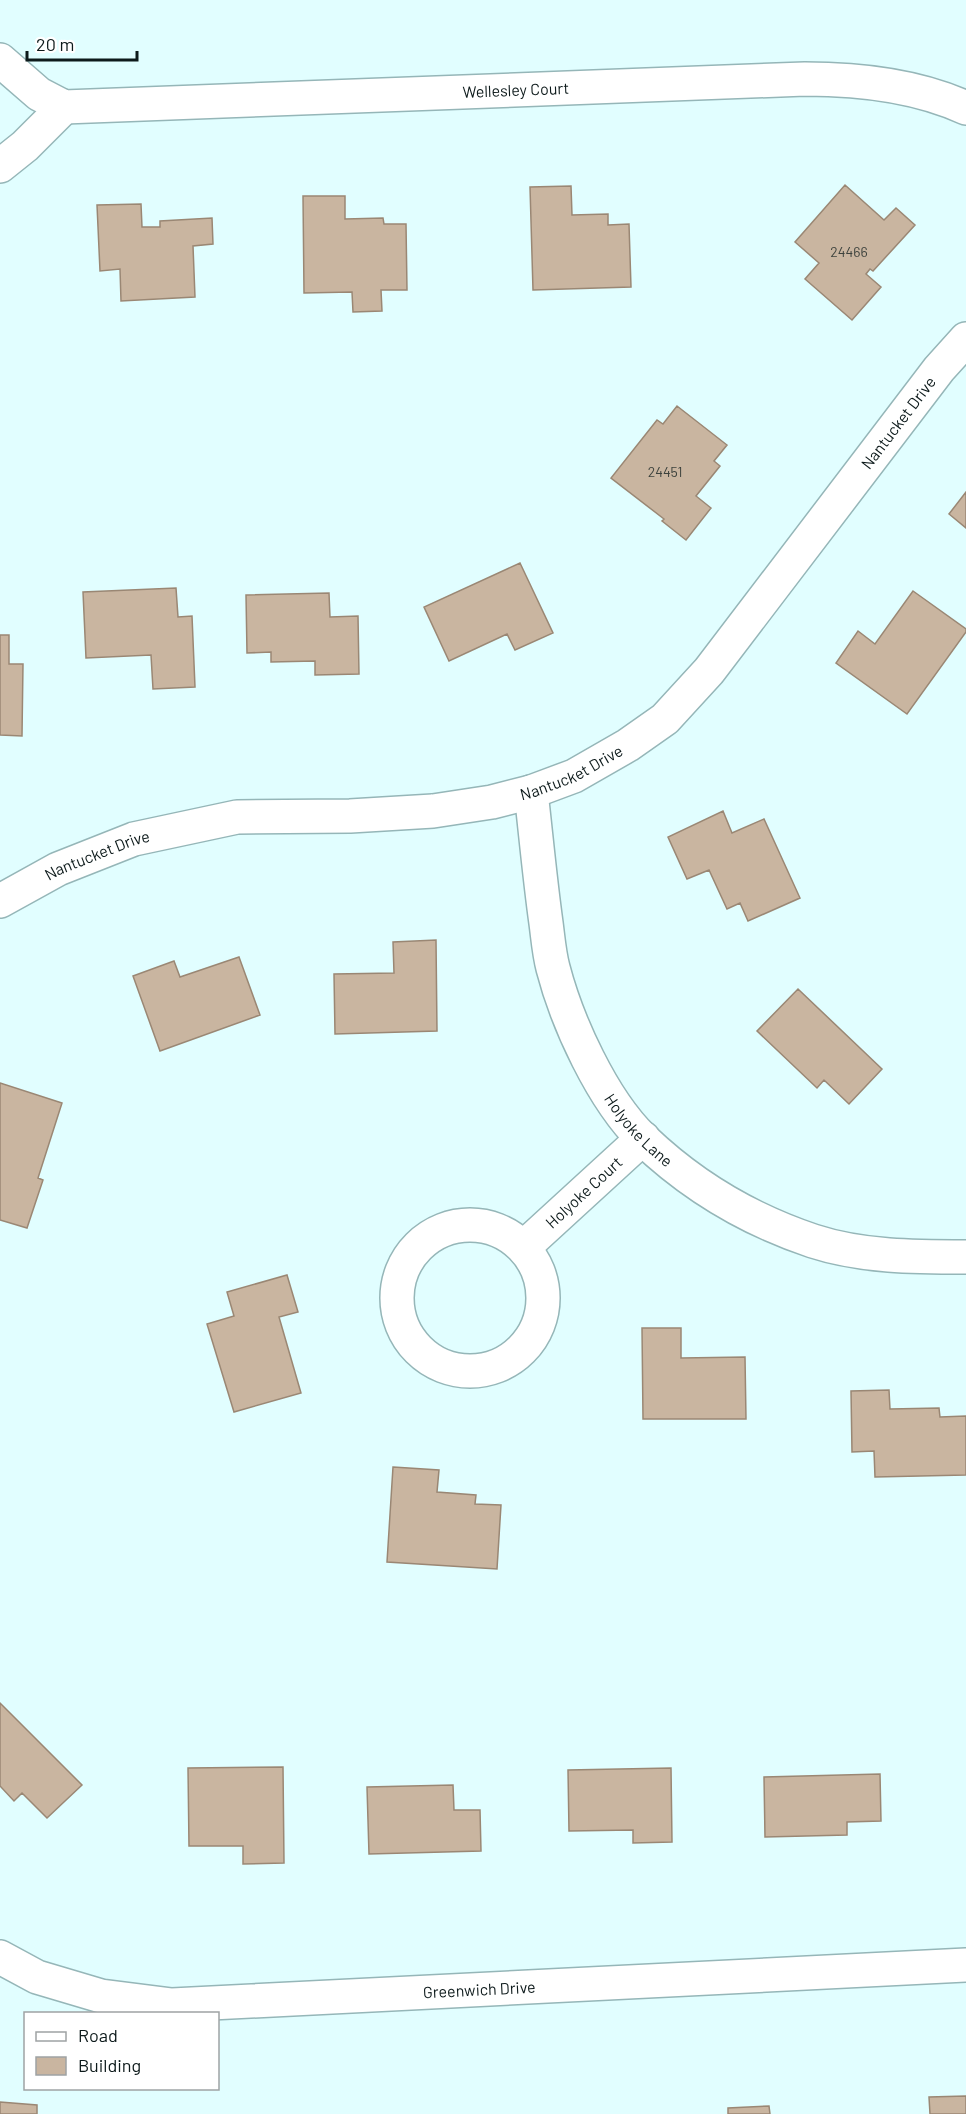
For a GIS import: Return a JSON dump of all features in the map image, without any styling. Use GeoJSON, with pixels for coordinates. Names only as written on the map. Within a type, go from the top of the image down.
{"type":"FeatureCollection","features":[{"type":"Feature","properties":{"kind":"street"},"geometry":{"type":"LineString","coordinates":[[0,60],[39,94],[63,107],[25,146],[0,166]]}},
{"type":"Feature","properties":{"kind":"street","name":"Wellesley Court"},"geometry":{"type":"LineString","coordinates":[[63,107],[850,79],[922,93],[966,108]]}},
{"type":"Feature","properties":{"kind":"street","name":"Nantucket Drive"},"geometry":{"type":"LineString","coordinates":[[0,901],[58,869],[134,838],[237,817],[350,816],[433,810],[492,802],[531,792],[574,776],[628,745],[665,718],[710,671],[939,369],[966,339]]}},
{"type":"Feature","properties":{"kind":"street","name":"Holyoke Lane"},"geometry":{"type":"LineString","coordinates":[[531,792],[552,966],[581,1046],[616,1105],[643,1138],[701,1186],[752,1217],[814,1241],[861,1251],[912,1257],[966,1257]]}},
{"type":"Feature","properties":{"kind":"street","name":"Holyoke Court"},"geometry":{"type":"LineString","coordinates":[[524,1247],[643,1138]]}},
{"type":"Feature","properties":{"kind":"street"},"geometry":{"type":"LineString","coordinates":[[467,1224],[498,1230],[524,1247],[540,1273],[544,1304],[536,1333],[516,1356],[488,1370],[457,1371],[429,1359],[407,1338],[396,1309],[399,1278],[413,1250],[437,1232],[467,1224]]}},
{"type":"Feature","properties":{"kind":"street","name":"Greenwich Drive"},"geometry":{"type":"LineString","coordinates":[[0,1957],[37,1977],[101,1996],[172,2005],[966,1965]]}},
{"type":"Feature","properties":{"kind":"building"},"geometry":{"type":"Polygon","coordinates":[[[845,185],[884,220],[896,208],[915,225],[873,271],[870,269],[866,274],[881,287],[852,320],[805,279],[819,263],[795,242],[845,185]]]}},
{"type":"Feature","properties":{"kind":"building"},"geometry":{"type":"Polygon","coordinates":[[[571,186],[572,215],[608,214],[608,225],[629,224],[631,287],[533,290],[530,187],[571,186]]]}},
{"type":"Feature","properties":{"kind":"building"},"geometry":{"type":"Polygon","coordinates":[[[303,196],[345,196],[345,219],[383,218],[384,224],[406,224],[407,290],[381,290],[382,311],[353,312],[352,292],[304,293],[303,196]]]}},
{"type":"Feature","properties":{"kind":"building"},"geometry":{"type":"Polygon","coordinates":[[[141,204],[142,227],[160,227],[160,221],[212,218],[213,244],[193,246],[195,297],[121,301],[120,269],[100,271],[97,205],[141,204]]]}},
{"type":"Feature","properties":{"kind":"building"},"geometry":{"type":"Polygon","coordinates":[[[677,406],[727,445],[714,461],[720,466],[696,496],[711,508],[686,540],[662,521],[664,519],[611,478],[657,420],[663,424],[677,406]]]}},
{"type":"Feature","properties":{"kind":"building"},"geometry":{"type":"Polygon","coordinates":[[[966,492],[966,528],[949,514],[966,492]]]}},
{"type":"Feature","properties":{"kind":"building"},"geometry":{"type":"Polygon","coordinates":[[[520,563],[553,633],[515,650],[507,634],[449,661],[424,607],[520,563]]]}},
{"type":"Feature","properties":{"kind":"building"},"geometry":{"type":"Polygon","coordinates":[[[176,588],[178,617],[192,616],[195,687],[153,689],[151,655],[86,658],[83,592],[176,588]]]}},
{"type":"Feature","properties":{"kind":"building"},"geometry":{"type":"Polygon","coordinates":[[[913,591],[966,629],[966,632],[907,714],[836,663],[858,631],[875,644],[913,591]]]}},
{"type":"Feature","properties":{"kind":"building"},"geometry":{"type":"Polygon","coordinates":[[[329,593],[330,617],[358,616],[359,674],[315,675],[315,661],[271,662],[271,652],[247,653],[246,595],[329,593]]]}},
{"type":"Feature","properties":{"kind":"building"},"geometry":{"type":"Polygon","coordinates":[[[0,635],[9,635],[9,664],[23,664],[22,736],[0,735],[0,635]]]}},
{"type":"Feature","properties":{"kind":"building"},"geometry":{"type":"Polygon","coordinates":[[[723,811],[732,833],[764,819],[800,898],[748,921],[740,903],[727,909],[709,870],[687,879],[668,837],[723,811]]]}},
{"type":"Feature","properties":{"kind":"building"},"geometry":{"type":"Polygon","coordinates":[[[436,940],[437,1031],[335,1034],[334,974],[394,973],[393,942],[436,940]]]}},
{"type":"Feature","properties":{"kind":"building"},"geometry":{"type":"Polygon","coordinates":[[[239,957],[260,1015],[160,1051],[133,976],[174,961],[180,977],[239,957]]]}},
{"type":"Feature","properties":{"kind":"building"},"geometry":{"type":"Polygon","coordinates":[[[798,989],[882,1069],[849,1104],[824,1080],[817,1088],[757,1031],[798,989]]]}},
{"type":"Feature","properties":{"kind":"building"},"geometry":{"type":"Polygon","coordinates":[[[0,1083],[62,1103],[38,1178],[43,1180],[27,1228],[0,1220],[0,1083]]]}},
{"type":"Feature","properties":{"kind":"building"},"geometry":{"type":"Polygon","coordinates":[[[287,1275],[298,1312],[279,1317],[301,1393],[234,1412],[207,1324],[234,1316],[227,1292],[287,1275]]]}},
{"type":"Feature","properties":{"kind":"building"},"geometry":{"type":"Polygon","coordinates":[[[642,1328],[681,1328],[681,1358],[745,1357],[746,1419],[643,1419],[642,1328]]]}},
{"type":"Feature","properties":{"kind":"building"},"geometry":{"type":"Polygon","coordinates":[[[889,1390],[890,1409],[939,1408],[940,1417],[966,1416],[966,1475],[875,1477],[874,1451],[852,1452],[851,1391],[889,1390]]]}},
{"type":"Feature","properties":{"kind":"building"},"geometry":{"type":"Polygon","coordinates":[[[393,1467],[439,1470],[437,1492],[476,1495],[475,1504],[501,1505],[497,1569],[387,1562],[393,1467]]]}},
{"type":"Feature","properties":{"kind":"building"},"geometry":{"type":"Polygon","coordinates":[[[0,1703],[82,1785],[47,1818],[22,1793],[14,1801],[0,1786],[0,1703]]]}},
{"type":"Feature","properties":{"kind":"building"},"geometry":{"type":"Polygon","coordinates":[[[283,1767],[284,1863],[243,1864],[243,1846],[189,1846],[188,1768],[283,1767]]]}},
{"type":"Feature","properties":{"kind":"building"},"geometry":{"type":"Polygon","coordinates":[[[671,1768],[672,1842],[633,1843],[633,1830],[569,1831],[568,1770],[671,1768]]]}},
{"type":"Feature","properties":{"kind":"building"},"geometry":{"type":"Polygon","coordinates":[[[880,1774],[881,1821],[847,1822],[847,1835],[765,1837],[764,1777],[880,1774]]]}},
{"type":"Feature","properties":{"kind":"building"},"geometry":{"type":"Polygon","coordinates":[[[453,1785],[454,1810],[480,1810],[481,1851],[369,1854],[367,1787],[453,1785]]]}},
{"type":"Feature","properties":{"kind":"building"},"geometry":{"type":"Polygon","coordinates":[[[966,2096],[966,2114],[930,2114],[929,2097],[966,2096]]]}},
{"type":"Feature","properties":{"kind":"building"},"geometry":{"type":"Polygon","coordinates":[[[0,2102],[37,2105],[37,2114],[0,2114],[0,2102]]]}},
{"type":"Feature","properties":{"kind":"building"},"geometry":{"type":"Polygon","coordinates":[[[769,2106],[770,2114],[728,2114],[728,2108],[769,2106]]]}}]}
